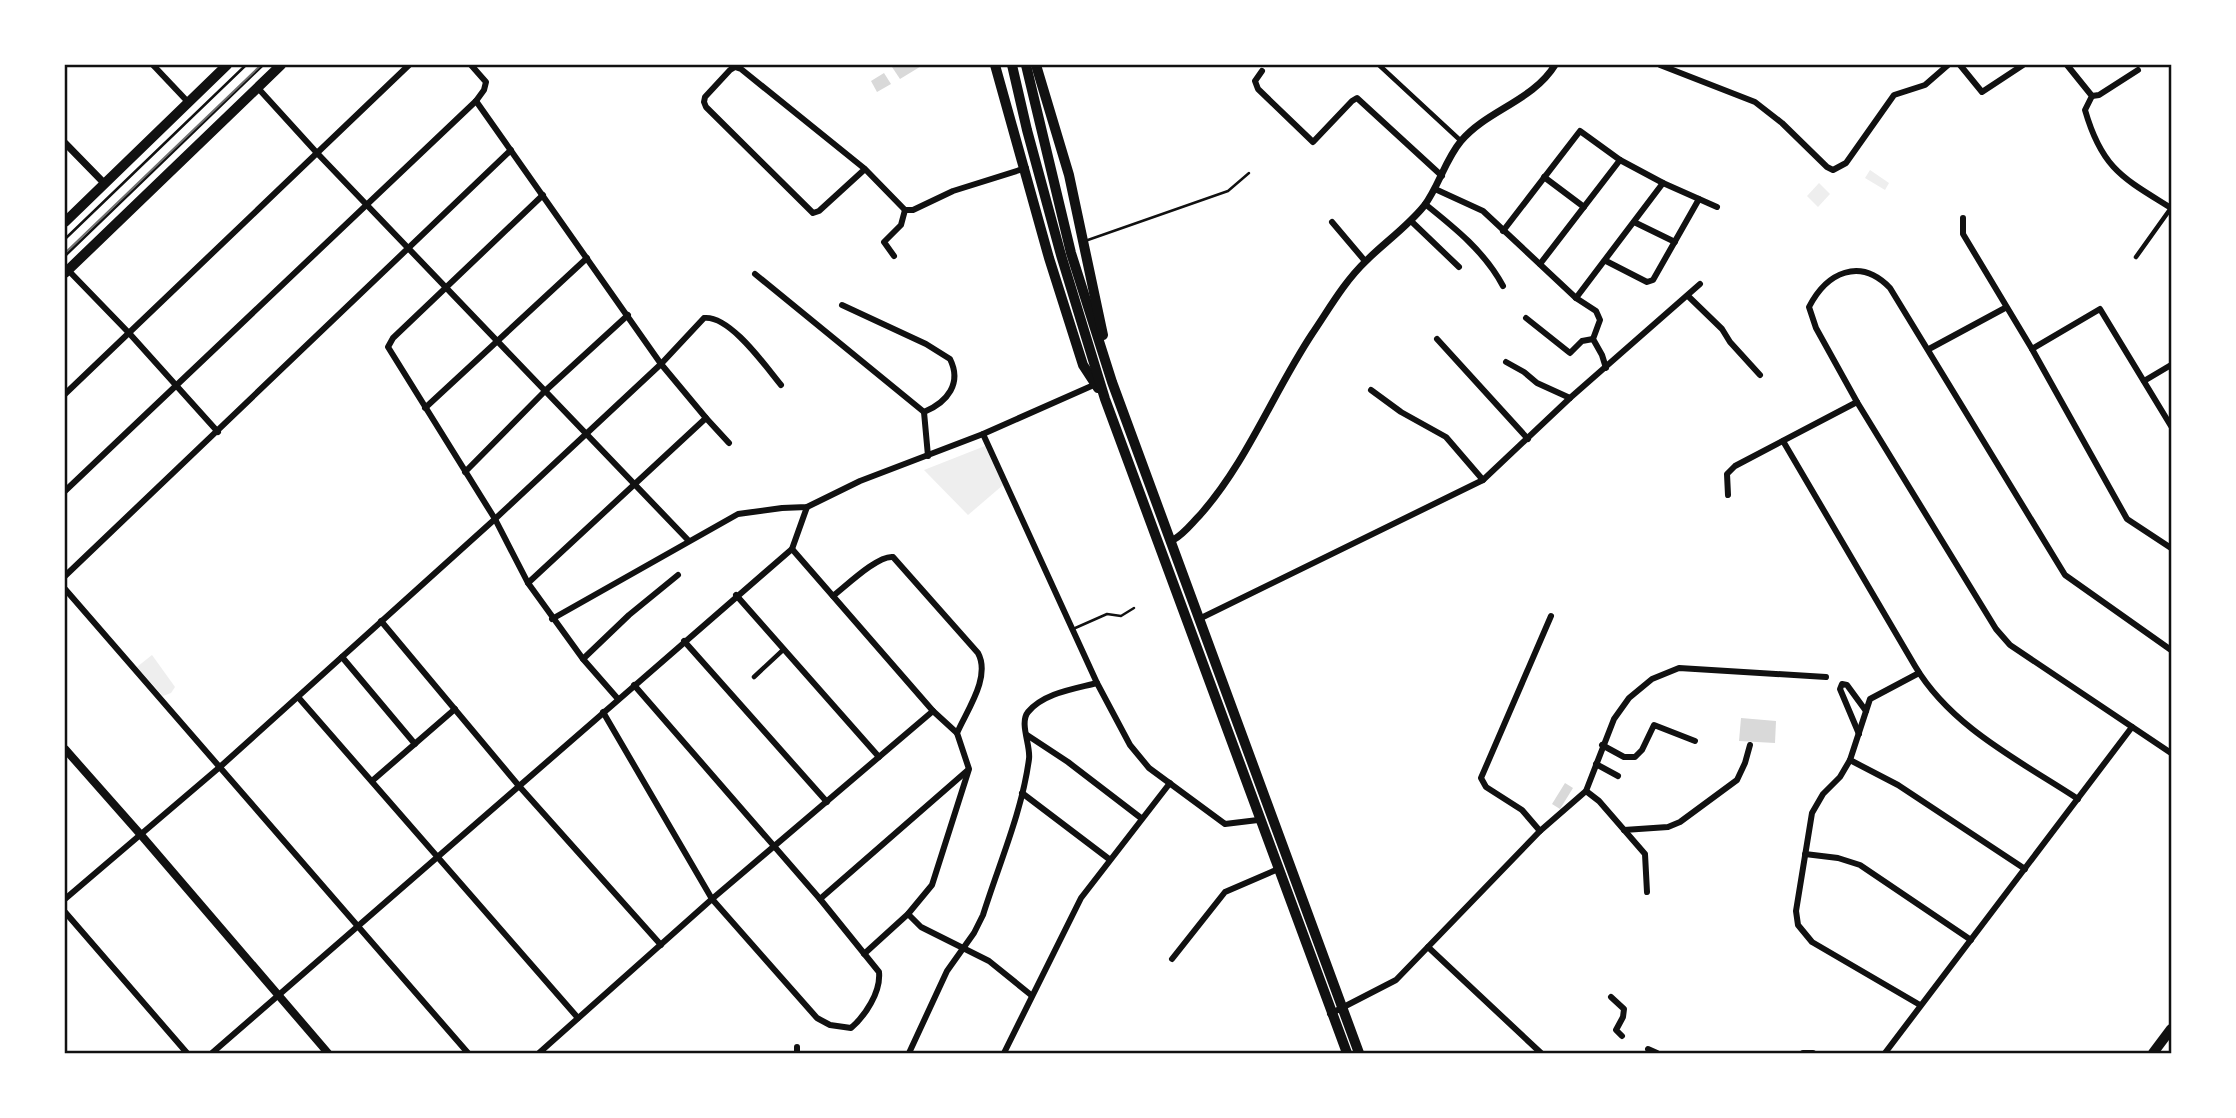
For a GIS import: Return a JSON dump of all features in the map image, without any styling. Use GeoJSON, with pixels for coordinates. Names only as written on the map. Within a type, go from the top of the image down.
{"type":"FeatureCollection","features":[{"type":"Feature","properties":{"kind":"highway"},"geometry":{"type":"LineString","coordinates":[[65,222],[227,65]]}},
{"type":"Feature","properties":{"kind":"highway"},"geometry":{"type":"LineString","coordinates":[[66,271],[281,65]]}},
{"type":"Feature","properties":{"kind":"highway"},"geometry":{"type":"LineString","coordinates":[[995,65],[1031,200],[1078,351],[1083,365],[1105,399]]}},
{"type":"Feature","properties":{"kind":"highway"},"geometry":{"type":"LineString","coordinates":[[1012,65],[1061,255],[1105,399],[1347,1053]]}},
{"type":"Feature","properties":{"kind":"highway"},"geometry":{"type":"LineString","coordinates":[[1026,65],[1071,253],[1112,382],[1359,1053]]}},
{"type":"Feature","properties":{"kind":"highway"},"geometry":{"type":"LineString","coordinates":[[1038,65],[1069,174],[1112,382]]}},
{"type":"Feature","properties":{"kind":"highway"},"geometry":{"type":"LineString","coordinates":[[2153,1053],[2171,1029]]}},
{"type":"Feature","properties":{"kind":"main road"},"geometry":{"type":"LineString","coordinates":[[65,749],[327,1053]]}},
{"type":"Feature","properties":{"kind":"street"},"geometry":{"type":"LineString","coordinates":[[153,65],[188,102]]}},
{"type":"Feature","properties":{"kind":"street"},"geometry":{"type":"LineString","coordinates":[[65,394],[409,65]]}},
{"type":"Feature","properties":{"kind":"street"},"geometry":{"type":"LineString","coordinates":[[65,491],[476,101],[486,82],[471,65]]}},
{"type":"Feature","properties":{"kind":"street"},"geometry":{"type":"LineString","coordinates":[[1038,65],[1084,241],[1094,323]]}},
{"type":"Feature","properties":{"kind":"street"},"geometry":{"type":"LineString","coordinates":[[1379,65],[1461,141]]}},
{"type":"Feature","properties":{"kind":"street"},"geometry":{"type":"LineString","coordinates":[[1172,540],[1181,536],[1214,499],[1299,354],[1349,279],[1411,221],[1425,204],[1436,189],[1450,157],[1461,141],[1480,124],[1539,85],[1555,65]]}},
{"type":"Feature","properties":{"kind":"street"},"geometry":{"type":"LineString","coordinates":[[1660,65],[1755,102],[1833,170],[1846,163],[1894,95],[1925,85],[1948,65]]}},
{"type":"Feature","properties":{"kind":"street"},"geometry":{"type":"LineString","coordinates":[[1960,65],[1982,92],[2023,65]]}},
{"type":"Feature","properties":{"kind":"street"},"geometry":{"type":"LineString","coordinates":[[2067,65],[2092,96]]}},
{"type":"Feature","properties":{"kind":"street"},"geometry":{"type":"LineString","coordinates":[[864,169],[819,211],[813,213],[706,107],[705,97],[735,67],[864,169],[905,210],[913,210],[953,191],[1034,166]]}},
{"type":"Feature","properties":{"kind":"street"},"geometry":{"type":"LineString","coordinates":[[2136,257],[2171,208],[2126,179],[2106,159],[2085,110],[2092,96],[2104,92],[2138,70]]}},
{"type":"Feature","properties":{"kind":"street"},"geometry":{"type":"LineString","coordinates":[[1262,71],[1255,80],[1258,89],[1312,142],[1357,98],[1442,176]]}},
{"type":"Feature","properties":{"kind":"street"},"geometry":{"type":"LineString","coordinates":[[257,88],[688,540]]}},
{"type":"Feature","properties":{"kind":"street"},"geometry":{"type":"LineString","coordinates":[[476,101],[661,364],[729,443]]}},
{"type":"Feature","properties":{"kind":"street"},"geometry":{"type":"LineString","coordinates":[[1503,232],[1580,131],[1620,160],[1717,207]]}},
{"type":"Feature","properties":{"kind":"street"},"geometry":{"type":"LineString","coordinates":[[65,143],[105,184]]}},
{"type":"Feature","properties":{"kind":"street"},"geometry":{"type":"LineString","coordinates":[[65,576],[511,150]]}},
{"type":"Feature","properties":{"kind":"street"},"geometry":{"type":"LineString","coordinates":[[1540,264],[1620,160]]}},
{"type":"Feature","properties":{"kind":"street"},"geometry":{"type":"LineString","coordinates":[[1544,177],[1584,207]]}},
{"type":"Feature","properties":{"kind":"street"},"geometry":{"type":"LineString","coordinates":[[1576,298],[1663,183]]}},
{"type":"Feature","properties":{"kind":"street"},"geometry":{"type":"LineString","coordinates":[[1436,189],[1483,211],[1576,298],[1600,315],[1593,339],[1606,368]]}},
{"type":"Feature","properties":{"kind":"street"},"geometry":{"type":"LineString","coordinates":[[543,195],[393,338],[388,347],[495,519],[528,583],[583,659],[618,699]]}},
{"type":"Feature","properties":{"kind":"street"},"geometry":{"type":"LineString","coordinates":[[1606,261],[1650,282],[1699,199]]}},
{"type":"Feature","properties":{"kind":"street"},"geometry":{"type":"LineString","coordinates":[[1425,204],[1480,253],[1503,286]]}},
{"type":"Feature","properties":{"kind":"street"},"geometry":{"type":"LineString","coordinates":[[894,256],[884,242],[901,225],[905,210]]}},
{"type":"Feature","properties":{"kind":"street"},"geometry":{"type":"LineString","coordinates":[[1963,218],[1963,234],[2032,349],[2127,519],[2171,548]]}},
{"type":"Feature","properties":{"kind":"street"},"geometry":{"type":"LineString","coordinates":[[1411,221],[1459,267]]}},
{"type":"Feature","properties":{"kind":"street"},"geometry":{"type":"LineString","coordinates":[[1332,222],[1366,261]]}},
{"type":"Feature","properties":{"kind":"street"},"geometry":{"type":"LineString","coordinates":[[1634,222],[1675,242]]}},
{"type":"Feature","properties":{"kind":"street"},"geometry":{"type":"LineString","coordinates":[[425,408],[587,258]]}},
{"type":"Feature","properties":{"kind":"street"},"geometry":{"type":"LineString","coordinates":[[2171,650],[2065,575],[1929,349],[1883,280],[1871,273],[1854,269],[1841,274],[1816,294],[1809,307],[1811,316],[1857,402],[1996,629],[2010,645],[2171,753]]}},
{"type":"Feature","properties":{"kind":"street"},"geometry":{"type":"LineString","coordinates":[[66,271],[129,333],[218,432]]}},
{"type":"Feature","properties":{"kind":"street"},"geometry":{"type":"LineString","coordinates":[[755,274],[924,412],[928,456]]}},
{"type":"Feature","properties":{"kind":"street"},"geometry":{"type":"LineString","coordinates":[[1185,626],[1483,480],[1570,398],[1700,284]]}},
{"type":"Feature","properties":{"kind":"street"},"geometry":{"type":"LineString","coordinates":[[1688,296],[1723,329],[1730,342],[1760,375]]}},
{"type":"Feature","properties":{"kind":"street"},"geometry":{"type":"LineString","coordinates":[[842,305],[926,344],[950,359],[956,377],[954,388],[936,407],[924,412]]}},
{"type":"Feature","properties":{"kind":"street"},"geometry":{"type":"LineString","coordinates":[[1929,349],[2005,308]]}},
{"type":"Feature","properties":{"kind":"street"},"geometry":{"type":"LineString","coordinates":[[2032,349],[2100,309],[2171,426]]}},
{"type":"Feature","properties":{"kind":"street"},"geometry":{"type":"LineString","coordinates":[[464,471],[545,391],[628,315]]}},
{"type":"Feature","properties":{"kind":"street"},"geometry":{"type":"LineString","coordinates":[[1526,318],[1570,353],[1582,341],[1593,339]]}},
{"type":"Feature","properties":{"kind":"street"},"geometry":{"type":"LineString","coordinates":[[65,899],[220,766],[495,519],[661,364],[702,320],[716,319],[742,339],[782,385]]}},
{"type":"Feature","properties":{"kind":"street"},"geometry":{"type":"LineString","coordinates":[[1437,338],[1528,439]]}},
{"type":"Feature","properties":{"kind":"street"},"geometry":{"type":"LineString","coordinates":[[1506,362],[1537,383],[1570,398]]}},
{"type":"Feature","properties":{"kind":"street"},"geometry":{"type":"LineString","coordinates":[[2144,381],[2171,365]]}},
{"type":"Feature","properties":{"kind":"street"},"geometry":{"type":"LineString","coordinates":[[552,618],[738,514],[782,508],[807,508],[860,481],[983,434],[1096,384]]}},
{"type":"Feature","properties":{"kind":"street"},"geometry":{"type":"LineString","coordinates":[[1371,390],[1401,412],[1446,437],[1483,480]]}},
{"type":"Feature","properties":{"kind":"street"},"geometry":{"type":"LineString","coordinates":[[1728,495],[1727,474],[1735,466],[1857,402]]}},
{"type":"Feature","properties":{"kind":"street"},"geometry":{"type":"LineString","coordinates":[[528,583],[706,418]]}},
{"type":"Feature","properties":{"kind":"street"},"geometry":{"type":"LineString","coordinates":[[983,434],[1097,683],[1130,745],[1149,768],[1226,824],[1258,820]]}},
{"type":"Feature","properties":{"kind":"street"},"geometry":{"type":"LineString","coordinates":[[1783,441],[1934,695],[1962,722],[2078,799]]}},
{"type":"Feature","properties":{"kind":"street"},"geometry":{"type":"LineString","coordinates":[[212,1053],[792,549],[807,508]]}},
{"type":"Feature","properties":{"kind":"street"},"geometry":{"type":"LineString","coordinates":[[792,549],[933,711],[957,733],[969,769],[932,886],[908,914],[864,954]]}},
{"type":"Feature","properties":{"kind":"street"},"geometry":{"type":"LineString","coordinates":[[833,596],[883,557],[897,559],[982,660],[981,678],[957,733]]}},
{"type":"Feature","properties":{"kind":"street"},"geometry":{"type":"LineString","coordinates":[[583,659],[629,615],[678,575]]}},
{"type":"Feature","properties":{"kind":"street"},"geometry":{"type":"LineString","coordinates":[[65,589],[468,1053]]}},
{"type":"Feature","properties":{"kind":"street"},"geometry":{"type":"LineString","coordinates":[[737,596],[879,757]]}},
{"type":"Feature","properties":{"kind":"street"},"geometry":{"type":"LineString","coordinates":[[1540,831],[1522,810],[1482,783],[1482,772],[1552,616]]}},
{"type":"Feature","properties":{"kind":"street"},"geometry":{"type":"LineString","coordinates":[[382,621],[519,786],[661,945]]}},
{"type":"Feature","properties":{"kind":"street"},"geometry":{"type":"LineString","coordinates":[[684,641],[827,802]]}},
{"type":"Feature","properties":{"kind":"street"},"geometry":{"type":"LineString","coordinates":[[754,677],[784,649]]}},
{"type":"Feature","properties":{"kind":"street"},"geometry":{"type":"LineString","coordinates":[[342,657],[415,744]]}},
{"type":"Feature","properties":{"kind":"street"},"geometry":{"type":"LineString","coordinates":[[1328,1015],[1392,983],[1540,831],[1586,791],[1614,719],[1629,698],[1652,679],[1679,668],[1826,677]]}},
{"type":"Feature","properties":{"kind":"street"},"geometry":{"type":"LineString","coordinates":[[1919,673],[1870,699],[1850,760],[1840,777],[1823,794],[1812,813],[1796,911],[1798,925],[1812,942],[1920,1005]]}},
{"type":"Feature","properties":{"kind":"street"},"geometry":{"type":"LineString","coordinates":[[910,1053],[947,971],[983,915],[1022,793],[1029,756],[1024,721],[1026,714],[1055,695],[1097,683]]}},
{"type":"Feature","properties":{"kind":"street"},"geometry":{"type":"LineString","coordinates":[[1859,734],[1840,689],[1842,684],[1847,685],[1866,711]]}},
{"type":"Feature","properties":{"kind":"street"},"geometry":{"type":"LineString","coordinates":[[603,712],[712,899],[817,1018],[830,1025],[851,1028],[860,1021],[880,981],[879,972],[820,899],[634,685]]}},
{"type":"Feature","properties":{"kind":"street"},"geometry":{"type":"LineString","coordinates":[[298,697],[578,1018]]}},
{"type":"Feature","properties":{"kind":"street"},"geometry":{"type":"LineString","coordinates":[[372,781],[455,709]]}},
{"type":"Feature","properties":{"kind":"street"},"geometry":{"type":"LineString","coordinates":[[539,1053],[712,899],[933,711]]}},
{"type":"Feature","properties":{"kind":"street"},"geometry":{"type":"LineString","coordinates":[[1602,745],[1624,757],[1635,757],[1642,750],[1654,725],[1695,741]]}},
{"type":"Feature","properties":{"kind":"street"},"geometry":{"type":"LineString","coordinates":[[1885,1053],[2132,727]]}},
{"type":"Feature","properties":{"kind":"street"},"geometry":{"type":"LineString","coordinates":[[1027,735],[1068,762],[1141,818]]}},
{"type":"Feature","properties":{"kind":"street"},"geometry":{"type":"LineString","coordinates":[[1624,830],[1668,827],[1680,822],[1737,780],[1750,745]]}},
{"type":"Feature","properties":{"kind":"street"},"geometry":{"type":"LineString","coordinates":[[1850,760],[1898,785],[2025,869]]}},
{"type":"Feature","properties":{"kind":"street"},"geometry":{"type":"LineString","coordinates":[[1596,764],[1618,776]]}},
{"type":"Feature","properties":{"kind":"street"},"geometry":{"type":"LineString","coordinates":[[820,899],[969,769]]}},
{"type":"Feature","properties":{"kind":"street"},"geometry":{"type":"LineString","coordinates":[[1004,1053],[1081,898],[1170,783]]}},
{"type":"Feature","properties":{"kind":"street"},"geometry":{"type":"LineString","coordinates":[[1586,791],[1599,801],[1646,856],[1647,892]]}},
{"type":"Feature","properties":{"kind":"street"},"geometry":{"type":"LineString","coordinates":[[1022,793],[1109,859]]}},
{"type":"Feature","properties":{"kind":"street"},"geometry":{"type":"LineString","coordinates":[[1805,854],[1838,858],[1860,865],[1971,940]]}},
{"type":"Feature","properties":{"kind":"street"},"geometry":{"type":"LineString","coordinates":[[1172,959],[1225,892],[1276,870]]}},
{"type":"Feature","properties":{"kind":"street"},"geometry":{"type":"LineString","coordinates":[[65,912],[187,1053]]}},
{"type":"Feature","properties":{"kind":"street"},"geometry":{"type":"LineString","coordinates":[[908,914],[921,927],[989,961],[1031,995]]}},
{"type":"Feature","properties":{"kind":"street"},"geometry":{"type":"LineString","coordinates":[[1428,947],[1541,1053]]}},
{"type":"Feature","properties":{"kind":"street"},"geometry":{"type":"LineString","coordinates":[[1611,996],[1624,1009],[1616,1030],[1622,1036]]}},
{"type":"Feature","properties":{"kind":"street"},"geometry":{"type":"LineString","coordinates":[[1648,1049],[1657,1053]]}},
{"type":"Feature","properties":{"kind":"street"},"geometry":{"type":"LineString","coordinates":[[1804,1053],[1813,1053]]}},
{"type":"Feature","properties":{"kind":"lane"},"geometry":{"type":"LineString","coordinates":[[65,239],[246,65]]}},
{"type":"Feature","properties":{"kind":"lane"},"geometry":{"type":"LineString","coordinates":[[65,256],[263,65]]}},
{"type":"Feature","properties":{"kind":"lane"},"geometry":{"type":"LineString","coordinates":[[240,70],[249,78]]}},
{"type":"Feature","properties":{"kind":"lane"},"geometry":{"type":"LineString","coordinates":[[1084,241],[1228,191],[1249,173]]}},
{"type":"Feature","properties":{"kind":"lane"},"geometry":{"type":"LineString","coordinates":[[1073,629],[1107,614],[1121,615],[1134,608]]}},
{"type":"Feature","properties":{"kind":"shaded area"},"geometry":{"type":"Polygon","coordinates":[[[923,65],[900,79],[892,67],[923,65]]]}},
{"type":"Feature","properties":{"kind":"shaded area"},"geometry":{"type":"Polygon","coordinates":[[[884,73],[891,84],[877,92],[871,81],[884,73]]]}},
{"type":"Feature","properties":{"kind":"shaded area"},"geometry":{"type":"Polygon","coordinates":[[[1870,170],[1889,183],[1885,190],[1865,178],[1870,170]]]}},
{"type":"Feature","properties":{"kind":"shaded area"},"geometry":{"type":"Polygon","coordinates":[[[1819,183],[1830,194],[1818,207],[1807,196],[1819,183]]]}},
{"type":"Feature","properties":{"kind":"shaded area"},"geometry":{"type":"Polygon","coordinates":[[[985,446],[1003,485],[968,515],[924,470],[985,446]]]}},
{"type":"Feature","properties":{"kind":"shaded area"},"geometry":{"type":"Polygon","coordinates":[[[152,655],[175,687],[171,693],[163,696],[137,667],[152,655]]]}},
{"type":"Feature","properties":{"kind":"shaded area"},"geometry":{"type":"Polygon","coordinates":[[[1741,718],[1776,721],[1775,743],[1739,741],[1741,718]]]}},
{"type":"Feature","properties":{"kind":"shaded area"},"geometry":{"type":"Polygon","coordinates":[[[1565,783],[1573,788],[1560,809],[1552,804],[1565,783]]]}},
{"type":"Feature","properties":{"kind":"tram line"},"geometry":{"type":"LineString","coordinates":[[65,253],[261,65]]}}]}
